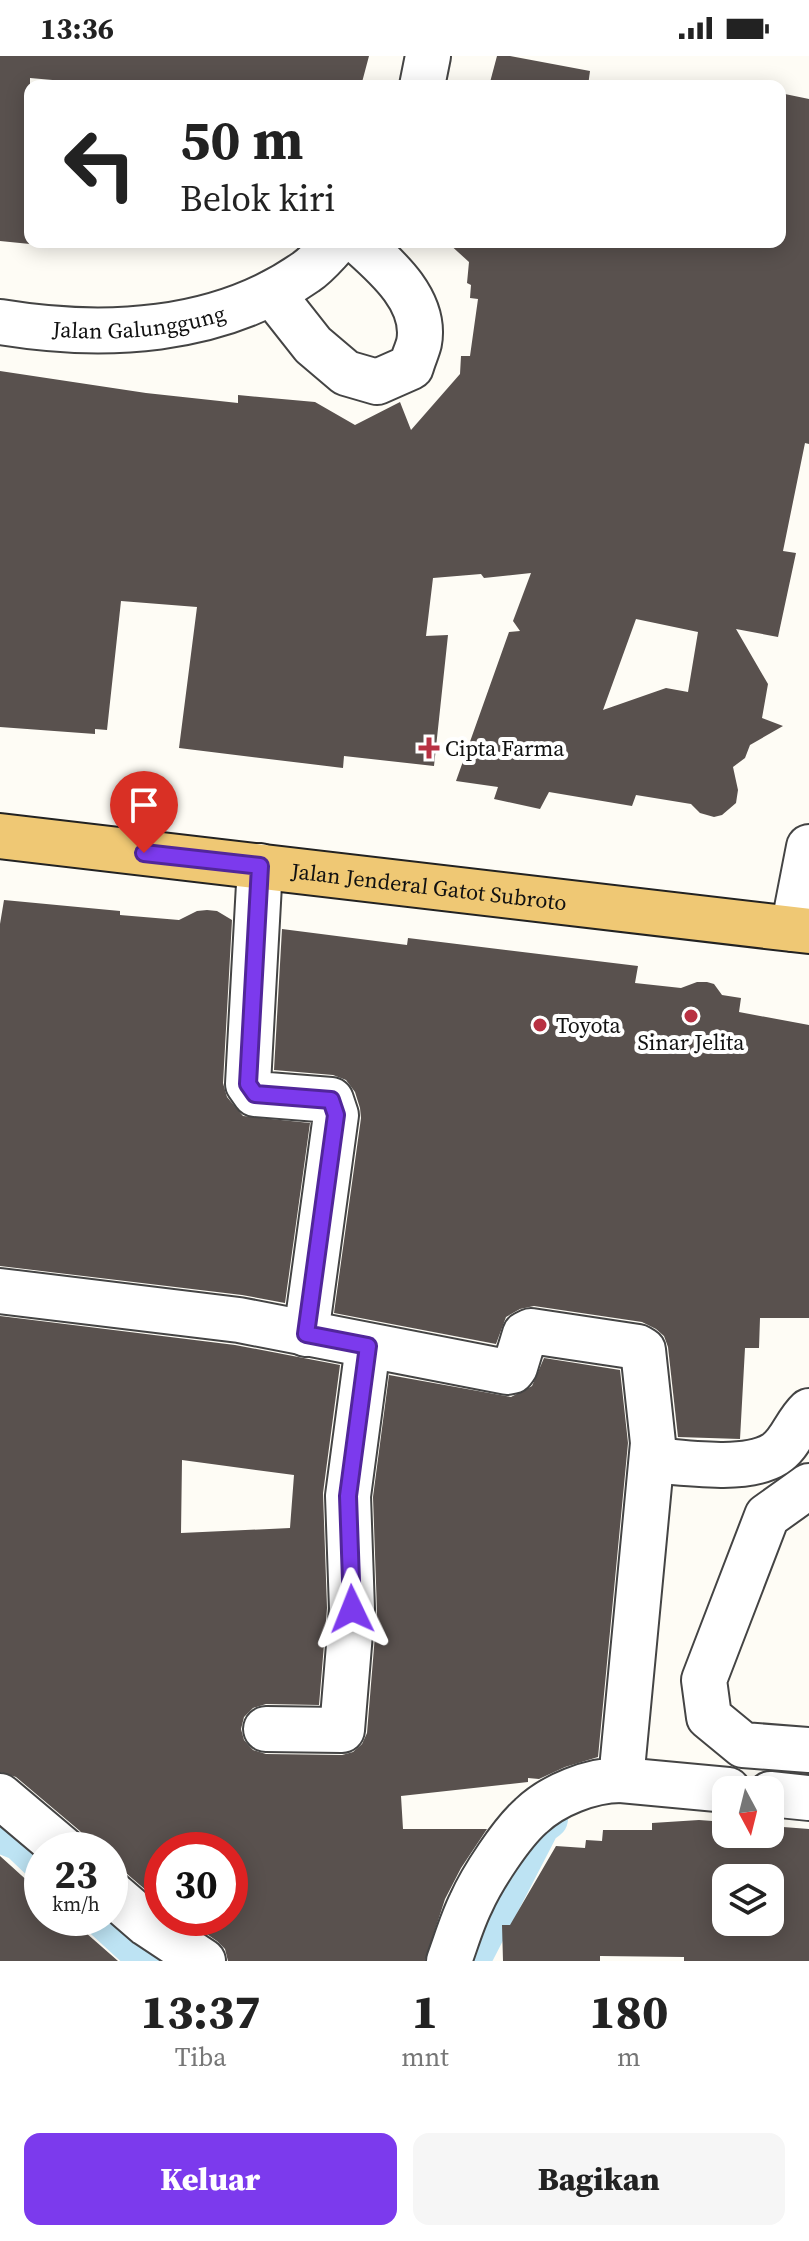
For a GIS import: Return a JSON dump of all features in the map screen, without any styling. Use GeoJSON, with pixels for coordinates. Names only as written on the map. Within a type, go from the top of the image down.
{"type":"FeatureCollection","features":[{"type":"Feature","properties":{"kind":"main road","name":"Jalan Jenderal Gatot Subroto"},"geometry":{"type":"LineString","coordinates":[[0,836],[801,930]]}},
{"type":"Feature","properties":{"kind":"street"},"geometry":{"type":"LineString","coordinates":[[423,80],[428,56]]}},
{"type":"Feature","properties":{"kind":"street","name":"Jalan Galunggung"},"geometry":{"type":"LineString","coordinates":[[0,322],[49,330],[151,329],[221,315],[272,293],[308,270],[331,248]]}},
{"type":"Feature","properties":{"kind":"street"},"geometry":{"type":"LineString","coordinates":[[272,293],[313,345],[346,373],[377,382],[411,367],[420,340],[417,312],[396,276],[366,248]]}},
{"type":"Feature","properties":{"kind":"street"},"geometry":{"type":"LineString","coordinates":[[801,930],[809,847]]}},
{"type":"Feature","properties":{"kind":"street"},"geometry":{"type":"LineString","coordinates":[[260,866],[248,1084],[255,1094],[331,1100],[336,1115],[306,1334]]}},
{"type":"Feature","properties":{"kind":"street"},"geometry":{"type":"LineString","coordinates":[[0,1291],[239,1320],[507,1372],[515,1367],[525,1334],[531,1331],[643,1350],[652,1418],[652,1460],[621,1780]]}},
{"type":"Feature","properties":{"kind":"street"},"geometry":{"type":"LineString","coordinates":[[266,1729],[342,1730],[352,1609],[348,1496],[368,1346]]}},
{"type":"Feature","properties":{"kind":"street"},"geometry":{"type":"LineString","coordinates":[[652,1460],[753,1463],[774,1454],[788,1442],[801,1418],[809,1411]]}},
{"type":"Feature","properties":{"kind":"street"},"geometry":{"type":"LineString","coordinates":[[809,1486],[767,1516],[704,1680],[709,1717],[743,1745],[809,1750]]}},
{"type":"Feature","properties":{"kind":"street"},"geometry":{"type":"LineString","coordinates":[[449,1961],[471,1902],[494,1863],[531,1815],[589,1783],[621,1780],[712,1789]]}},
{"type":"Feature","properties":{"kind":"street"},"geometry":{"type":"LineString","coordinates":[[784,1795],[809,1798]]}},
{"type":"Feature","properties":{"kind":"street"},"geometry":{"type":"LineString","coordinates":[[0,1796],[43,1832]]}},
{"type":"Feature","properties":{"kind":"street"},"geometry":{"type":"LineString","coordinates":[[128,1908],[203,1961]]}},
{"type":"Feature","properties":{"kind":"building"},"geometry":{"type":"Polygon","coordinates":[[[0,56],[369,56],[363,80],[24,80],[24,243],[0,241],[0,56]]]}},
{"type":"Feature","properties":{"kind":"building"},"geometry":{"type":"Polygon","coordinates":[[[497,56],[590,71],[589,80],[491,80],[497,56]]]}},
{"type":"Feature","properties":{"kind":"building"},"geometry":{"type":"Polygon","coordinates":[[[786,94],[809,99],[809,444],[805,443],[783,551],[796,553],[778,637],[736,629],[768,684],[762,718],[783,726],[750,745],[745,758],[733,767],[738,790],[736,803],[722,815],[714,817],[700,813],[691,804],[636,795],[632,806],[549,792],[540,809],[494,799],[498,787],[456,781],[509,632],[520,631],[513,621],[531,573],[484,578],[481,574],[433,578],[426,636],[448,635],[434,766],[344,756],[343,768],[179,748],[197,607],[121,601],[107,730],[95,729],[95,734],[0,727],[0,371],[238,403],[238,395],[315,402],[355,425],[400,402],[411,430],[460,374],[461,356],[470,356],[478,299],[470,298],[471,285],[467,283],[469,262],[454,248],[786,248],[786,94]],[[636,619],[603,710],[666,688],[688,692],[698,632],[636,619]]]}},
{"type":"Feature","properties":{"kind":"building"},"geometry":{"type":"Polygon","coordinates":[[[4,900],[179,920],[197,911],[207,910],[217,911],[232,920],[223,1083],[227,1097],[243,1116],[310,1123],[285,1303],[0,1266],[0,924],[4,900]]]}},
{"type":"Feature","properties":{"kind":"building"},"geometry":{"type":"Polygon","coordinates":[[[282,929],[407,945],[408,938],[638,966],[635,983],[681,988],[707,982],[714,984],[722,995],[741,998],[739,1012],[809,1025],[809,1318],[760,1318],[759,1348],[745,1348],[740,1439],[678,1437],[668,1347],[664,1336],[642,1322],[534,1306],[506,1317],[496,1344],[334,1313],[360,1108],[355,1092],[346,1080],[333,1075],[274,1070],[282,929]]]}},
{"type":"Feature","properties":{"kind":"building"},"geometry":{"type":"Polygon","coordinates":[[[0,1316],[235,1345],[340,1365],[323,1493],[327,1608],[319,1705],[266,1704],[253,1708],[244,1717],[241,1729],[244,1740],[253,1750],[266,1754],[342,1755],[353,1752],[362,1744],[367,1733],[377,1611],[373,1497],[389,1375],[511,1397],[532,1386],[544,1358],[620,1370],[628,1443],[598,1757],[539,1779],[528,1778],[528,1782],[401,1796],[403,1829],[487,1829],[445,1899],[425,1961],[228,1961],[225,1949],[210,1936],[248,1936],[248,1832],[144,1832],[144,1888],[128,1875],[128,1832],[81,1832],[16,1777],[0,1772],[0,1316]],[[182,1460],[181,1533],[290,1528],[294,1475],[182,1460]]]}},
{"type":"Feature","properties":{"kind":"building"},"geometry":{"type":"Polygon","coordinates":[[[712,1821],[712,1848],[784,1848],[784,1827],[809,1829],[809,1961],[684,1961],[684,1957],[600,1956],[600,1961],[503,1961],[502,1925],[510,1925],[556,1846],[585,1848],[586,1840],[602,1841],[603,1830],[652,1830],[652,1823],[712,1821]]]}},
{"type":"Feature","properties":{"kind":"building"},"geometry":{"type":"Polygon","coordinates":[[[0,1856],[24,1878],[24,1936],[90,1936],[118,1961],[0,1961],[0,1856]]]}},
{"type":"Feature","properties":{"kind":"waterway"},"geometry":{"type":"LineString","coordinates":[[470,1961],[540,1825],[548,1819]]}},
{"type":"Feature","properties":{"kind":"waterway"},"geometry":{"type":"LineString","coordinates":[[0,1833],[24,1845]]}},
{"type":"Feature","properties":{"kind":"waterway"},"geometry":{"type":"LineString","coordinates":[[123,1936],[150,1961]]}},
{"type":"Feature","properties":{"kind":"place","name":"Cipta Farma"},"geometry":{"type":"Point","coordinates":[429,748]}},
{"type":"Feature","properties":{"kind":"place","name":"Sinar Jelita"},"geometry":{"type":"Point","coordinates":[691,1016]}},
{"type":"Feature","properties":{"kind":"place","name":"Toyota"},"geometry":{"type":"Point","coordinates":[540,1025]}},
{"type":"Feature","properties":{"kind":"route"},"geometry":{"type":"LineString","coordinates":[[144,853],[260,866],[248,1084],[255,1094],[331,1100],[336,1115],[306,1334],[368,1346],[348,1496],[352,1609]]}}]}
